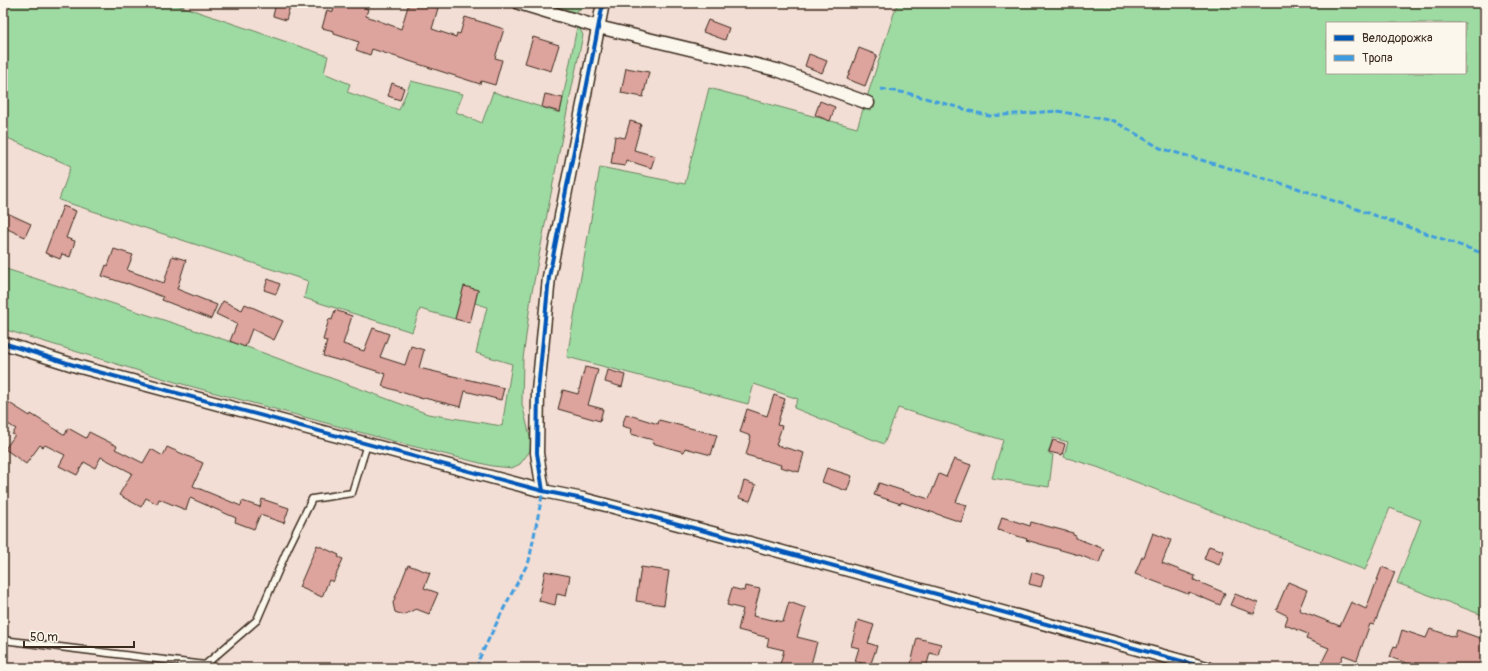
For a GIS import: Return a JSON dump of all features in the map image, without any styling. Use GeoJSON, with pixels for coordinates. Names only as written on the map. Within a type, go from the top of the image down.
{"type":"FeatureCollection","features":[{"type":"Feature","properties":{"kind":"street"},"geometry":{"type":"LineString","coordinates":[[519,3],[598,27],[777,70],[868,103]]}},
{"type":"Feature","properties":{"kind":"street"},"geometry":{"type":"LineString","coordinates":[[543,491],[536,453],[538,391],[549,277],[602,3]]}},
{"type":"Feature","properties":{"kind":"street"},"geometry":{"type":"LineString","coordinates":[[3,343],[80,367],[543,491],[583,499],[739,540],[1207,668]]}},
{"type":"Feature","properties":{"kind":"lane"},"geometry":{"type":"LineString","coordinates":[[3,640],[205,665],[257,620],[288,548],[312,499],[352,493],[367,444]]}},
{"type":"Feature","properties":{"kind":"green space"},"geometry":{"type":"Polygon","coordinates":[[[3,3],[172,3],[328,56],[324,73],[350,84],[347,92],[399,110],[411,81],[463,94],[456,112],[482,123],[493,92],[560,113],[577,27],[580,29],[583,35],[531,297],[523,359],[522,404],[531,441],[530,451],[520,464],[512,468],[492,466],[396,442],[175,382],[3,329],[3,268],[247,347],[428,414],[502,426],[512,364],[476,353],[487,307],[475,303],[478,290],[464,287],[455,319],[420,309],[412,332],[304,298],[308,281],[59,200],[71,166],[3,136],[3,3]]]}},
{"type":"Feature","properties":{"kind":"green space"},"geometry":{"type":"Polygon","coordinates":[[[546,3],[588,3],[585,7],[574,12],[546,3]]]}},
{"type":"Feature","properties":{"kind":"green space"},"geometry":{"type":"Polygon","coordinates":[[[894,3],[1485,3],[1485,616],[1397,583],[1421,520],[1390,508],[1365,570],[1097,467],[1064,457],[1068,442],[1053,438],[1048,453],[1053,455],[1049,487],[992,478],[1003,440],[898,408],[884,444],[794,408],[798,399],[754,384],[748,404],[567,357],[600,167],[685,184],[709,88],[857,128],[897,4],[894,3]]]}},
{"type":"Feature","properties":{"kind":"building"},"geometry":{"type":"Polygon","coordinates":[[[276,3],[291,3],[286,20],[273,16],[276,3]]]}},
{"type":"Feature","properties":{"kind":"building"},"geometry":{"type":"Polygon","coordinates":[[[335,3],[366,3],[365,8],[368,9],[366,16],[401,29],[409,3],[421,3],[438,8],[432,29],[456,37],[457,33],[460,34],[465,17],[504,29],[495,58],[502,60],[495,85],[481,81],[480,84],[372,49],[370,55],[356,50],[359,42],[334,34],[334,31],[322,28],[327,10],[333,12],[335,3]]]}},
{"type":"Feature","properties":{"kind":"building"},"geometry":{"type":"Polygon","coordinates":[[[708,20],[729,28],[725,40],[703,32],[708,20]]]}},
{"type":"Feature","properties":{"kind":"building"},"geometry":{"type":"Polygon","coordinates":[[[533,37],[559,45],[551,71],[525,63],[533,37]]]}},
{"type":"Feature","properties":{"kind":"building"},"geometry":{"type":"Polygon","coordinates":[[[859,48],[877,55],[865,86],[847,79],[859,48]]]}},
{"type":"Feature","properties":{"kind":"building"},"geometry":{"type":"Polygon","coordinates":[[[809,54],[827,61],[822,73],[805,66],[809,54]]]}},
{"type":"Feature","properties":{"kind":"building"},"geometry":{"type":"Polygon","coordinates":[[[626,68],[649,72],[643,97],[621,93],[626,68]]]}},
{"type":"Feature","properties":{"kind":"building"},"geometry":{"type":"Polygon","coordinates":[[[392,83],[404,88],[400,100],[388,96],[392,83]]]}},
{"type":"Feature","properties":{"kind":"building"},"geometry":{"type":"Polygon","coordinates":[[[545,94],[563,98],[560,112],[542,107],[545,94]]]}},
{"type":"Feature","properties":{"kind":"building"},"geometry":{"type":"Polygon","coordinates":[[[820,101],[835,107],[830,121],[815,115],[820,101]]]}},
{"type":"Feature","properties":{"kind":"building"},"geometry":{"type":"Polygon","coordinates":[[[630,121],[641,124],[634,150],[655,156],[651,168],[626,160],[625,166],[611,164],[615,136],[625,138],[630,121]]]}},
{"type":"Feature","properties":{"kind":"building"},"geometry":{"type":"Polygon","coordinates":[[[63,206],[76,211],[66,238],[75,241],[70,257],[62,254],[60,259],[45,253],[63,206]]]}},
{"type":"Feature","properties":{"kind":"building"},"geometry":{"type":"Polygon","coordinates":[[[3,211],[31,224],[25,237],[3,227],[3,211]]]}},
{"type":"Feature","properties":{"kind":"building"},"geometry":{"type":"Polygon","coordinates":[[[114,249],[133,255],[127,270],[164,283],[172,256],[186,260],[177,289],[217,305],[211,319],[162,300],[163,297],[127,283],[102,276],[106,265],[108,266],[114,249]]]}},
{"type":"Feature","properties":{"kind":"building"},"geometry":{"type":"Polygon","coordinates":[[[268,279],[280,284],[276,294],[264,290],[268,279]]]}},
{"type":"Feature","properties":{"kind":"building"},"geometry":{"type":"Polygon","coordinates":[[[464,286],[478,290],[470,323],[455,319],[464,286]]]}},
{"type":"Feature","properties":{"kind":"building"},"geometry":{"type":"Polygon","coordinates":[[[223,301],[242,310],[245,304],[283,321],[274,340],[252,329],[245,347],[230,341],[237,324],[216,314],[223,301]]]}},
{"type":"Feature","properties":{"kind":"building"},"geometry":{"type":"Polygon","coordinates":[[[335,310],[352,316],[343,344],[364,351],[373,328],[389,334],[380,357],[405,365],[411,346],[424,350],[419,368],[504,388],[501,400],[465,391],[461,407],[423,399],[382,386],[386,374],[342,360],[323,356],[327,341],[323,340],[329,319],[332,320],[335,310]]]}},
{"type":"Feature","properties":{"kind":"building"},"geometry":{"type":"Polygon","coordinates":[[[585,367],[598,370],[588,405],[603,409],[600,421],[558,409],[563,390],[578,394],[585,367]]]}},
{"type":"Feature","properties":{"kind":"building"},"geometry":{"type":"Polygon","coordinates":[[[608,370],[625,375],[622,387],[605,382],[608,370]]]}},
{"type":"Feature","properties":{"kind":"building"},"geometry":{"type":"Polygon","coordinates":[[[774,395],[785,399],[777,425],[782,426],[776,445],[804,453],[799,472],[746,455],[751,436],[740,432],[747,409],[767,416],[774,395]]]}},
{"type":"Feature","properties":{"kind":"building"},"geometry":{"type":"Polygon","coordinates":[[[3,399],[65,435],[68,428],[86,438],[89,432],[117,446],[115,449],[143,463],[151,449],[163,456],[167,447],[203,463],[193,486],[241,506],[242,501],[260,507],[262,499],[289,508],[284,523],[260,515],[254,529],[235,522],[236,518],[190,498],[186,510],[159,499],[157,504],[146,498],[141,507],[119,495],[132,473],[101,457],[95,468],[84,462],[77,475],[59,466],[65,455],[45,445],[43,447],[40,445],[26,464],[5,449],[15,435],[12,434],[16,429],[3,421],[3,399]]]}},
{"type":"Feature","properties":{"kind":"building"},"geometry":{"type":"Polygon","coordinates":[[[626,414],[658,424],[659,420],[717,435],[711,455],[685,448],[684,452],[652,443],[653,440],[631,434],[632,429],[622,426],[626,414]]]}},
{"type":"Feature","properties":{"kind":"building"},"geometry":{"type":"Polygon","coordinates":[[[1053,440],[1065,444],[1062,455],[1049,452],[1053,440]]]}},
{"type":"Feature","properties":{"kind":"building"},"geometry":{"type":"Polygon","coordinates":[[[954,459],[971,465],[956,502],[967,505],[961,522],[901,502],[901,504],[874,495],[879,483],[929,499],[939,474],[946,477],[954,459]]]}},
{"type":"Feature","properties":{"kind":"building"},"geometry":{"type":"Polygon","coordinates":[[[827,468],[852,476],[847,491],[822,482],[827,468]]]}},
{"type":"Feature","properties":{"kind":"building"},"geometry":{"type":"Polygon","coordinates":[[[744,481],[756,485],[750,501],[739,498],[744,481]]]}},
{"type":"Feature","properties":{"kind":"building"},"geometry":{"type":"Polygon","coordinates":[[[1002,517],[1030,526],[1031,522],[1073,533],[1076,538],[1104,549],[1099,563],[1082,556],[1026,540],[1027,539],[998,530],[1002,517]]]}},
{"type":"Feature","properties":{"kind":"building"},"geometry":{"type":"Polygon","coordinates":[[[1153,533],[1171,540],[1162,563],[1195,576],[1194,580],[1225,593],[1220,605],[1189,592],[1188,594],[1135,574],[1142,557],[1144,557],[1153,533]]]}},
{"type":"Feature","properties":{"kind":"building"},"geometry":{"type":"Polygon","coordinates":[[[317,545],[339,555],[338,557],[343,559],[333,582],[329,580],[322,597],[299,587],[317,545]]]}},
{"type":"Feature","properties":{"kind":"building"},"geometry":{"type":"Polygon","coordinates":[[[1209,546],[1224,551],[1219,565],[1204,559],[1209,546]]]}},
{"type":"Feature","properties":{"kind":"building"},"geometry":{"type":"Polygon","coordinates":[[[408,565],[430,573],[424,588],[438,593],[429,614],[416,609],[403,615],[395,612],[393,603],[408,565]]]}},
{"type":"Feature","properties":{"kind":"building"},"geometry":{"type":"Polygon","coordinates":[[[641,567],[669,571],[664,605],[636,601],[641,567]]]}},
{"type":"Feature","properties":{"kind":"building"},"geometry":{"type":"Polygon","coordinates":[[[1382,567],[1395,572],[1374,625],[1370,624],[1357,660],[1343,655],[1338,668],[1330,668],[1321,664],[1329,648],[1306,639],[1308,634],[1285,625],[1288,616],[1276,610],[1288,582],[1307,590],[1299,610],[1340,626],[1351,602],[1366,609],[1382,567]]]}},
{"type":"Feature","properties":{"kind":"building"},"geometry":{"type":"Polygon","coordinates":[[[545,571],[570,576],[566,596],[557,594],[555,605],[539,601],[545,571]]]}},
{"type":"Feature","properties":{"kind":"building"},"geometry":{"type":"Polygon","coordinates":[[[1032,572],[1044,576],[1041,587],[1029,584],[1032,572]]]}},
{"type":"Feature","properties":{"kind":"building"},"geometry":{"type":"Polygon","coordinates":[[[745,586],[760,589],[753,616],[783,622],[789,602],[806,608],[797,637],[817,642],[810,668],[779,668],[784,650],[767,646],[769,638],[738,630],[743,609],[727,605],[732,588],[744,591],[745,586]]]}},
{"type":"Feature","properties":{"kind":"building"},"geometry":{"type":"Polygon","coordinates":[[[1235,594],[1258,603],[1254,614],[1230,605],[1235,594]]]}},
{"type":"Feature","properties":{"kind":"building"},"geometry":{"type":"Polygon","coordinates":[[[858,620],[874,625],[868,643],[877,646],[870,666],[855,661],[859,648],[851,646],[858,620]]]}},
{"type":"Feature","properties":{"kind":"building"},"geometry":{"type":"Polygon","coordinates":[[[1430,629],[1455,637],[1457,630],[1485,640],[1485,653],[1480,668],[1419,668],[1390,657],[1394,646],[1397,647],[1402,630],[1426,638],[1430,629]]]}},
{"type":"Feature","properties":{"kind":"building"},"geometry":{"type":"Polygon","coordinates":[[[917,638],[941,644],[938,655],[930,653],[926,668],[910,668],[917,638]]]}},
{"type":"Feature","properties":{"kind":"marked path"},"geometry":{"type":"LineString","coordinates":[[881,89],[907,93],[989,116],[1057,111],[1114,121],[1160,148],[1297,188],[1485,254]]}},
{"type":"Feature","properties":{"kind":"marked path"},"geometry":{"type":"LineString","coordinates":[[477,668],[479,659],[529,561],[543,491]]}},
{"type":"Feature","properties":{"kind":"cycle path"},"geometry":{"type":"LineString","coordinates":[[543,491],[537,453],[538,391],[549,277],[603,3]]}},
{"type":"Feature","properties":{"kind":"cycle path"},"geometry":{"type":"LineString","coordinates":[[3,343],[80,367],[543,491],[583,499],[739,540],[1207,668]]}}]}
